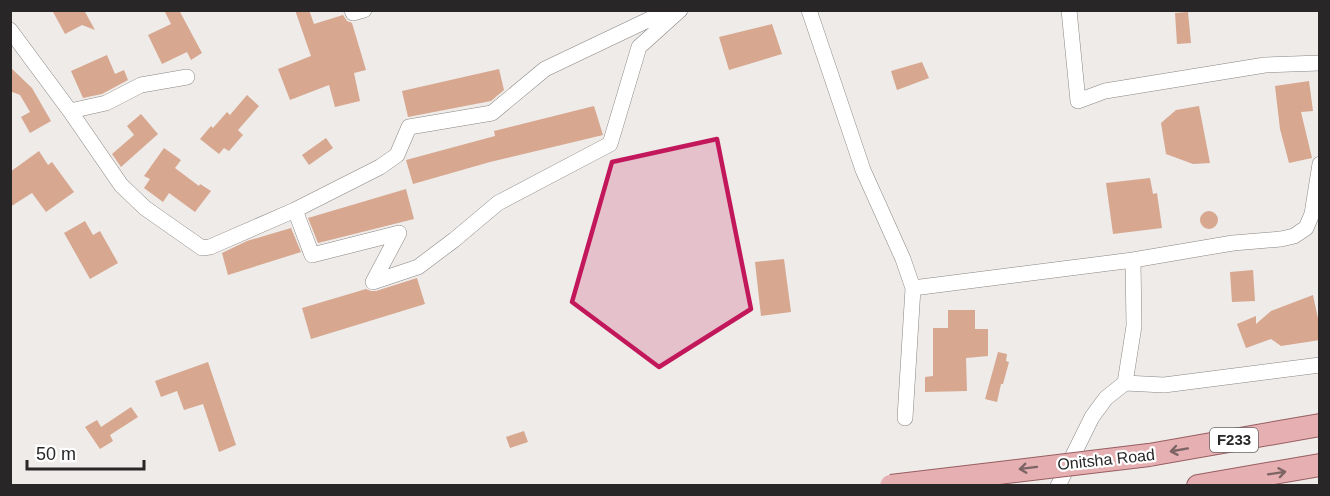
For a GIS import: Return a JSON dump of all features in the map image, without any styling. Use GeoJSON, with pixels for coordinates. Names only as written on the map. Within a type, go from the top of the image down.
{"type":"FeatureCollection","features":[{"type":"Feature","properties":{"kind":"main road","name":"Onitsha Road"},"geometry":{"type":"LineString","coordinates":[[891,486],[1149,455],[1320,425]]}},
{"type":"Feature","properties":{"kind":"main road","name":"F233"},"geometry":{"type":"LineString","coordinates":[[1198,486],[1320,465]]}},
{"type":"Feature","properties":{"kind":"street"},"geometry":{"type":"LineString","coordinates":[[352,10],[353,13],[364,10]]}},
{"type":"Feature","properties":{"kind":"street"},"geometry":{"type":"LineString","coordinates":[[10,30],[131,196],[202,248],[210,248],[295,210],[380,167],[398,154],[409,127],[492,113],[545,69],[669,10]]}},
{"type":"Feature","properties":{"kind":"street"},"geometry":{"type":"LineString","coordinates":[[295,210],[312,255],[399,233],[373,282],[418,267],[498,203],[610,144],[639,47],[680,10]]}},
{"type":"Feature","properties":{"kind":"street"},"geometry":{"type":"LineString","coordinates":[[809,10],[863,170],[903,259],[913,288],[905,418]]}},
{"type":"Feature","properties":{"kind":"street"},"geometry":{"type":"LineString","coordinates":[[1069,10],[1078,101],[1105,91],[1265,65],[1320,63]]}},
{"type":"Feature","properties":{"kind":"street"},"geometry":{"type":"LineString","coordinates":[[70,111],[106,103],[141,85],[187,77]]}},
{"type":"Feature","properties":{"kind":"street"},"geometry":{"type":"LineString","coordinates":[[913,288],[1133,260],[1233,243],[1294,236],[1306,228],[1312,214],[1320,164]]}},
{"type":"Feature","properties":{"kind":"street"},"geometry":{"type":"LineString","coordinates":[[1125,383],[1134,326],[1133,260]]}},
{"type":"Feature","properties":{"kind":"street"},"geometry":{"type":"LineString","coordinates":[[1058,486],[1092,417],[1106,398],[1125,383],[1164,385],[1320,365]]}},
{"type":"Feature","properties":{"kind":"highlighted area"},"geometry":{"type":"Polygon","coordinates":[[[717,139],[751,309],[659,367],[572,302],[612,162],[717,139]]]}},
{"type":"Feature","properties":{"kind":"building"},"geometry":{"type":"Polygon","coordinates":[[[52,10],[84,10],[95,30],[82,25],[65,34],[52,10]]]}},
{"type":"Feature","properties":{"kind":"building"},"geometry":{"type":"Polygon","coordinates":[[[164,10],[179,10],[202,53],[191,60],[187,52],[162,64],[148,35],[171,24],[164,10]]]}},
{"type":"Feature","properties":{"kind":"building"},"geometry":{"type":"Polygon","coordinates":[[[295,10],[309,10],[314,24],[343,15],[347,21],[352,23],[366,70],[354,73],[360,101],[335,107],[329,85],[290,100],[278,69],[311,56],[295,10]]]}},
{"type":"Feature","properties":{"kind":"building"},"geometry":{"type":"Polygon","coordinates":[[[1188,12],[1191,43],[1177,44],[1175,13],[1188,12]]]}},
{"type":"Feature","properties":{"kind":"building"},"geometry":{"type":"Polygon","coordinates":[[[772,24],[782,54],[729,70],[719,37],[772,24]]]}},
{"type":"Feature","properties":{"kind":"building"},"geometry":{"type":"Polygon","coordinates":[[[107,55],[115,74],[124,70],[128,80],[102,94],[83,98],[71,71],[107,55]]]}},
{"type":"Feature","properties":{"kind":"building"},"geometry":{"type":"Polygon","coordinates":[[[922,62],[929,78],[897,90],[891,71],[922,62]]]}},
{"type":"Feature","properties":{"kind":"building"},"geometry":{"type":"Polygon","coordinates":[[[10,67],[32,88],[51,121],[30,133],[21,117],[30,112],[20,95],[10,91],[10,67]]]}},
{"type":"Feature","properties":{"kind":"building"},"geometry":{"type":"Polygon","coordinates":[[[499,69],[504,90],[491,101],[408,117],[402,91],[499,69]]]}},
{"type":"Feature","properties":{"kind":"building"},"geometry":{"type":"Polygon","coordinates":[[[1309,81],[1313,111],[1301,112],[1312,158],[1289,163],[1280,129],[1275,86],[1309,81]]]}},
{"type":"Feature","properties":{"kind":"building"},"geometry":{"type":"Polygon","coordinates":[[[247,95],[259,106],[238,130],[243,135],[229,151],[224,148],[219,154],[200,139],[227,112],[230,115],[247,95]]]}},
{"type":"Feature","properties":{"kind":"building"},"geometry":{"type":"Polygon","coordinates":[[[594,106],[603,135],[490,162],[413,184],[406,160],[495,136],[494,131],[594,106]]]}},
{"type":"Feature","properties":{"kind":"building"},"geometry":{"type":"Polygon","coordinates":[[[1199,106],[1210,163],[1193,164],[1166,154],[1161,123],[1176,110],[1199,106]]]}},
{"type":"Feature","properties":{"kind":"building"},"geometry":{"type":"Polygon","coordinates":[[[141,114],[158,134],[121,167],[112,154],[134,135],[127,126],[141,114]]]}},
{"type":"Feature","properties":{"kind":"building"},"geometry":{"type":"Polygon","coordinates":[[[326,138],[333,148],[309,165],[302,155],[326,138]]]}},
{"type":"Feature","properties":{"kind":"building"},"geometry":{"type":"Polygon","coordinates":[[[164,148],[181,160],[175,168],[199,186],[200,184],[211,191],[195,212],[169,193],[163,202],[144,188],[150,179],[144,176],[164,148]]]}},
{"type":"Feature","properties":{"kind":"building"},"geometry":{"type":"Polygon","coordinates":[[[39,151],[48,165],[52,162],[74,192],[46,212],[32,193],[10,207],[10,172],[39,151]]]}},
{"type":"Feature","properties":{"kind":"building"},"geometry":{"type":"Polygon","coordinates":[[[1150,178],[1153,194],[1157,193],[1162,228],[1113,234],[1106,183],[1150,178]]]}},
{"type":"Feature","properties":{"kind":"building"},"geometry":{"type":"Polygon","coordinates":[[[406,189],[414,219],[318,243],[308,218],[406,189]]]}},
{"type":"Feature","properties":{"kind":"building"},"geometry":{"type":"Polygon","coordinates":[[[1205,211],[1213,211],[1218,216],[1216,227],[1205,229],[1200,224],[1200,216],[1205,211]]]}},
{"type":"Feature","properties":{"kind":"building"},"geometry":{"type":"Polygon","coordinates":[[[85,221],[93,235],[100,231],[118,263],[90,279],[64,233],[85,221]]]}},
{"type":"Feature","properties":{"kind":"building"},"geometry":{"type":"Polygon","coordinates":[[[291,228],[301,252],[228,275],[222,253],[247,241],[291,228]]]}},
{"type":"Feature","properties":{"kind":"building"},"geometry":{"type":"Polygon","coordinates":[[[784,259],[791,312],[761,316],[755,262],[784,259]]]}},
{"type":"Feature","properties":{"kind":"building"},"geometry":{"type":"Polygon","coordinates":[[[1253,270],[1255,301],[1232,302],[1230,272],[1253,270]]]}},
{"type":"Feature","properties":{"kind":"building"},"geometry":{"type":"Polygon","coordinates":[[[417,278],[425,304],[311,339],[302,308],[366,289],[376,291],[417,278]]]}},
{"type":"Feature","properties":{"kind":"building"},"geometry":{"type":"Polygon","coordinates":[[[1313,295],[1320,328],[1320,340],[1281,346],[1271,339],[1246,348],[1237,324],[1256,316],[1256,324],[1271,311],[1313,295]]]}},
{"type":"Feature","properties":{"kind":"building"},"geometry":{"type":"Polygon","coordinates":[[[948,310],[975,310],[975,329],[988,329],[988,356],[966,358],[967,391],[925,392],[925,377],[933,376],[933,328],[948,328],[948,310]]]}},
{"type":"Feature","properties":{"kind":"building"},"geometry":{"type":"Polygon","coordinates":[[[998,352],[1007,354],[1006,361],[1009,362],[997,402],[985,399],[998,352]]]}},
{"type":"Feature","properties":{"kind":"building"},"geometry":{"type":"Polygon","coordinates":[[[208,362],[236,445],[219,452],[203,404],[184,410],[177,391],[161,397],[155,381],[208,362]]]}},
{"type":"Feature","properties":{"kind":"building"},"geometry":{"type":"Polygon","coordinates":[[[131,407],[138,417],[110,435],[113,441],[100,449],[85,427],[97,420],[101,427],[131,407]]]}},
{"type":"Feature","properties":{"kind":"building"},"geometry":{"type":"Polygon","coordinates":[[[524,431],[528,442],[510,448],[506,437],[524,431]]]}}]}
